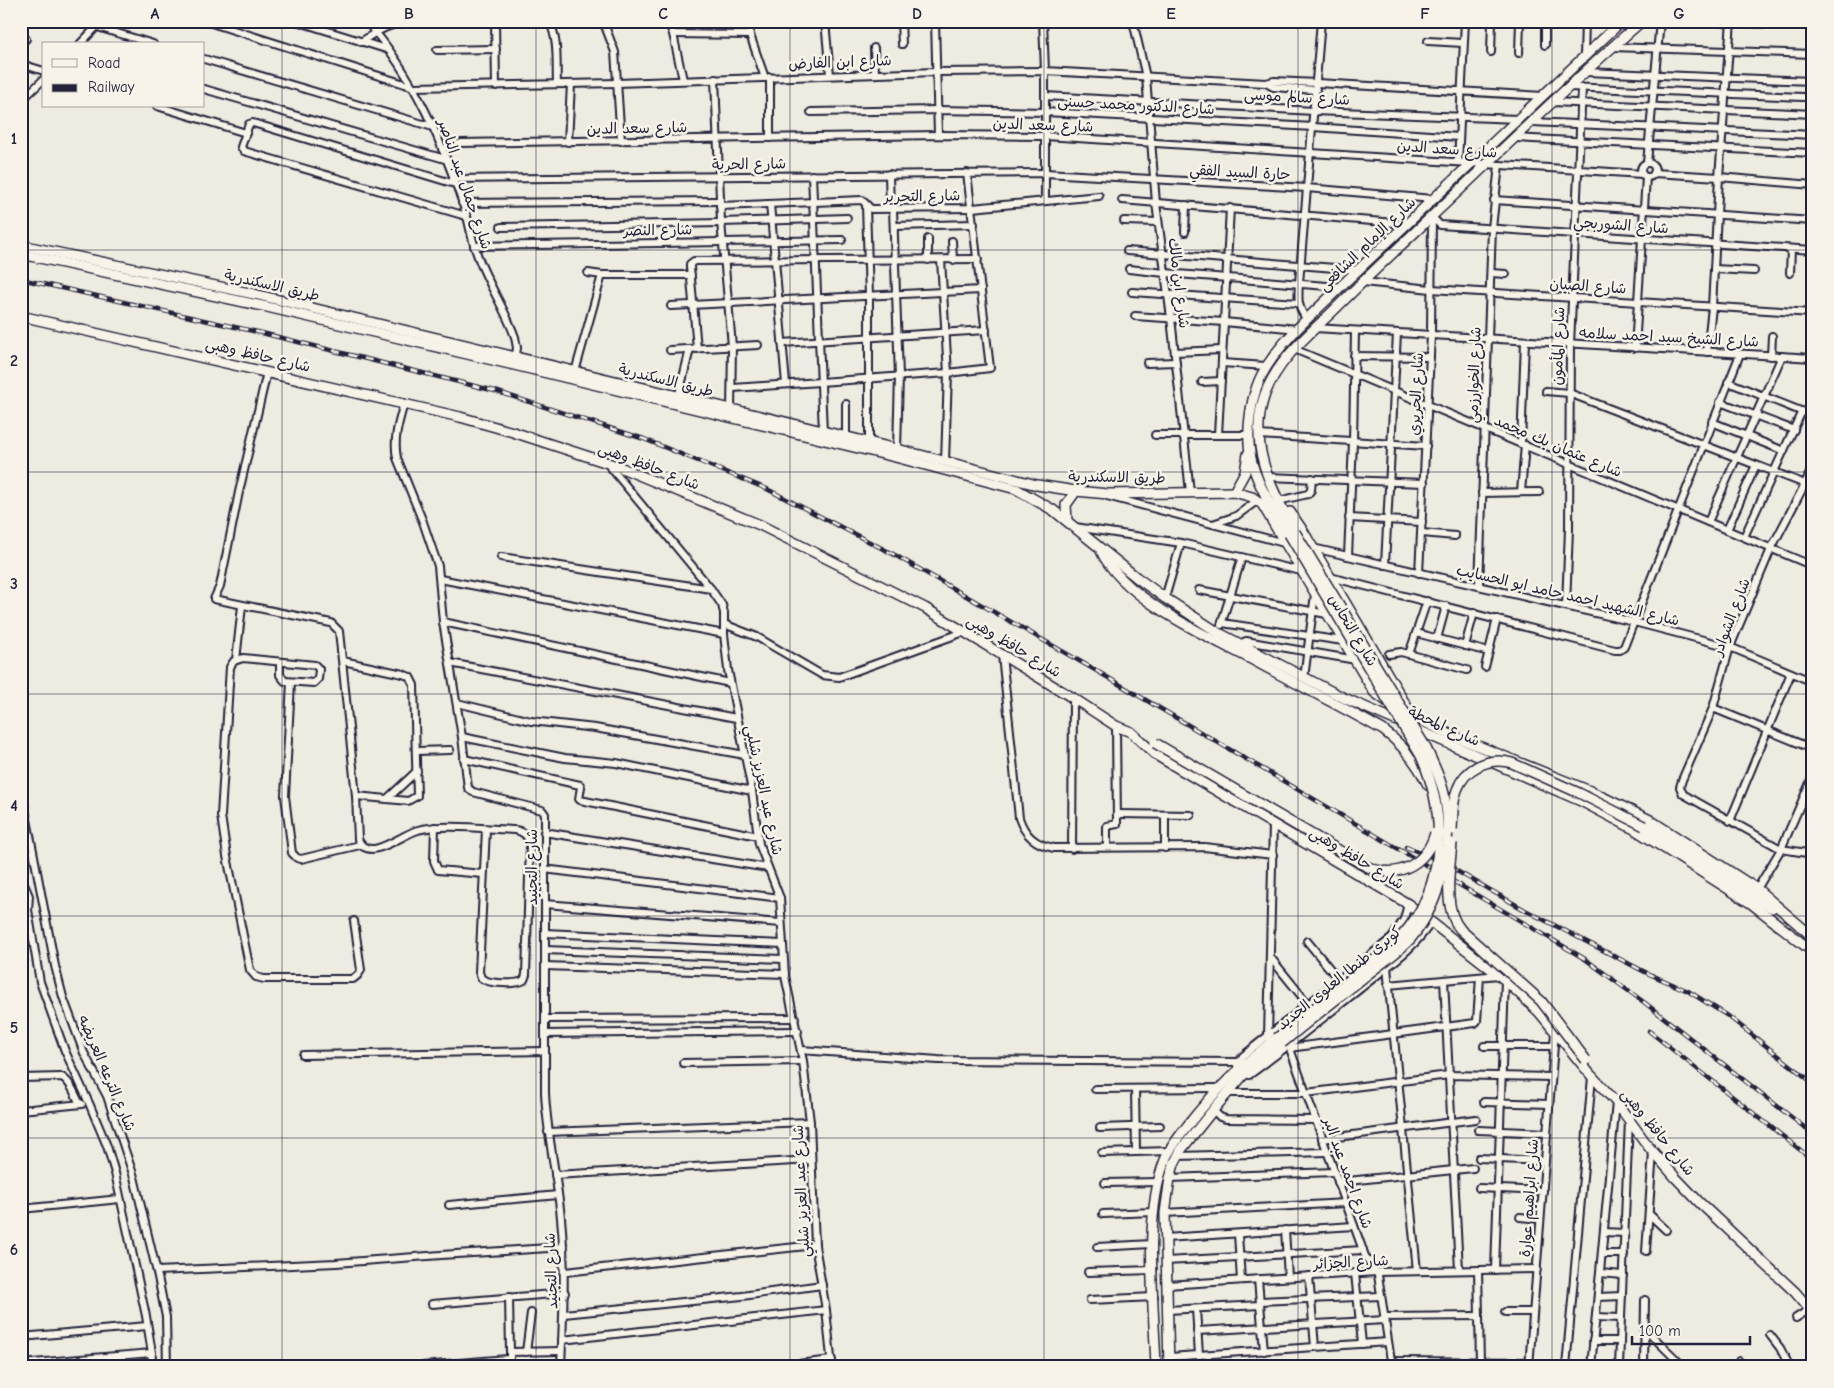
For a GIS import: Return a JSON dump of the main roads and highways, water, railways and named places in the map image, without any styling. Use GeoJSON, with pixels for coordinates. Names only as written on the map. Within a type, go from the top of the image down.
{"type":"FeatureCollection","features":[{"type":"Feature","properties":{"kind":"main road","name":"شارع الإمام الشافعى"},"geometry":{"type":"LineString","coordinates":[[1290,536],[1258,479],[1249,449],[1248,434],[1254,398],[1266,366],[1298,329],[1340,287],[1622,21]]}},
{"type":"Feature","properties":{"kind":"main road","name":"شارع الإمام الشافعى"},"geometry":{"type":"LineString","coordinates":[[1290,536],[1278,500],[1262,463],[1259,435],[1265,394],[1277,370],[1294,349],[1363,282],[1568,87],[1642,21]]}},
{"type":"Feature","properties":{"kind":"main road","name":"طريق الاسكندرية"},"geometry":{"type":"LineString","coordinates":[[21,245],[264,296],[1004,484],[1029,495],[1053,510],[1070,524]]}},
{"type":"Feature","properties":{"kind":"main road","name":"طريق الاسكندرية"},"geometry":{"type":"LineString","coordinates":[[21,254],[515,361],[575,372],[897,449],[1037,486],[1094,493],[1234,492],[1258,500],[1290,536]]}},
{"type":"Feature","properties":{"kind":"main road"},"geometry":{"type":"LineString","coordinates":[[182,289],[185,284],[183,279]]}},
{"type":"Feature","properties":{"kind":"main road"},"geometry":{"type":"LineString","coordinates":[[196,292],[196,288],[200,283]]}},
{"type":"Feature","properties":{"kind":"main road","name":"شارع حافظ وهبى"},"geometry":{"type":"LineString","coordinates":[[21,316],[404,403],[513,432],[607,463],[760,525],[917,604],[1116,726],[1131,732],[1156,755],[1408,904],[1431,922],[1527,1000],[1592,1077],[1616,1102],[1653,1152],[1700,1203],[1810,1306]]}},
{"type":"Feature","properties":{"kind":"main road"},"geometry":{"type":"LineString","coordinates":[[1234,492],[1245,472],[1249,449]]}},
{"type":"Feature","properties":{"kind":"main road"},"geometry":{"type":"LineString","coordinates":[[1070,524],[1066,505],[1076,492]]}},
{"type":"Feature","properties":{"kind":"main road","name":"شارع الإمام الشافعى"},"geometry":{"type":"LineString","coordinates":[[1278,500],[1291,514],[1313,548],[1413,718]]}},
{"type":"Feature","properties":{"kind":"main road","name":"شارع المحطة"},"geometry":{"type":"LineString","coordinates":[[1070,524],[1165,598],[1219,633],[1304,678],[1372,710],[1581,801],[1634,829],[1752,904],[1813,952]]}},
{"type":"Feature","properties":{"kind":"main road","name":"شارع النحاس"},"geometry":{"type":"LineString","coordinates":[[1290,536],[1301,572],[1379,697],[1413,718]]}},
{"type":"Feature","properties":{"kind":"main road","name":"كوبرى طنطا العلوى الجديد"},"geometry":{"type":"LineString","coordinates":[[1281,1042],[1392,946],[1412,926],[1424,903],[1433,879],[1437,854],[1436,799],[1427,771],[1413,742],[1290,536]]}},
{"type":"Feature","properties":{"kind":"main road","name":"كوبرى طنطا العلوى الجديد"},"geometry":{"type":"LineString","coordinates":[[1234,1078],[1412,938],[1427,914],[1436,894],[1447,838],[1445,798],[1425,746],[1290,536]]}},
{"type":"Feature","properties":{"kind":"main road"},"geometry":{"type":"LineString","coordinates":[[1099,546],[1110,566],[1123,582],[1155,606],[1389,734],[1405,748],[1415,761],[1436,799]]}},
{"type":"Feature","properties":{"kind":"main road"},"geometry":{"type":"LineString","coordinates":[[1372,710],[1377,704],[1379,697]]}},
{"type":"Feature","properties":{"kind":"main road","name":"شارع المحطة"},"geometry":{"type":"LineString","coordinates":[[1413,718],[1590,791],[1650,820],[1757,889],[1813,937]]}},
{"type":"Feature","properties":{"kind":"main road"},"geometry":{"type":"LineString","coordinates":[[1131,732],[1155,743],[1264,808],[1377,871],[1396,872],[1409,867],[1417,861],[1429,848],[1437,821]]}},
{"type":"Feature","properties":{"kind":"main road"},"geometry":{"type":"LineString","coordinates":[[1609,1094],[1548,1008],[1537,996],[1461,930],[1455,922],[1450,906],[1450,892],[1455,796],[1461,781],[1468,773],[1486,762],[1507,761],[1579,793],[1644,826],[1803,929]]}},
{"type":"Feature","properties":{"kind":"main road"},"geometry":{"type":"LineString","coordinates":[[1156,1367],[1152,1244],[1158,1182],[1169,1151],[1218,1088],[1234,1078]]}},
{"type":"Feature","properties":{"kind":"main road"},"geometry":{"type":"LineString","coordinates":[[1169,1367],[1165,1238],[1170,1178],[1178,1156],[1227,1093],[1234,1078]]}},
{"type":"Feature","properties":{"kind":"main road"},"geometry":{"type":"LineString","coordinates":[[1155,1329],[1168,1329]]}},
{"type":"Feature","properties":{"kind":"railway"},"geometry":{"type":"LineString","coordinates":[[21,279],[262,333],[495,391],[644,439],[767,489],[893,554],[1095,670],[1585,959],[1645,1003],[1813,1134]]}},
{"type":"Feature","properties":{"kind":"railway"},"geometry":{"type":"LineString","coordinates":[[1406,847],[1434,858],[1525,910],[1647,973],[1688,991],[1728,1016],[1813,1083]]}},
{"type":"Feature","properties":{"kind":"railway"},"geometry":{"type":"LineString","coordinates":[[1649,1031],[1813,1160]]}}]}
